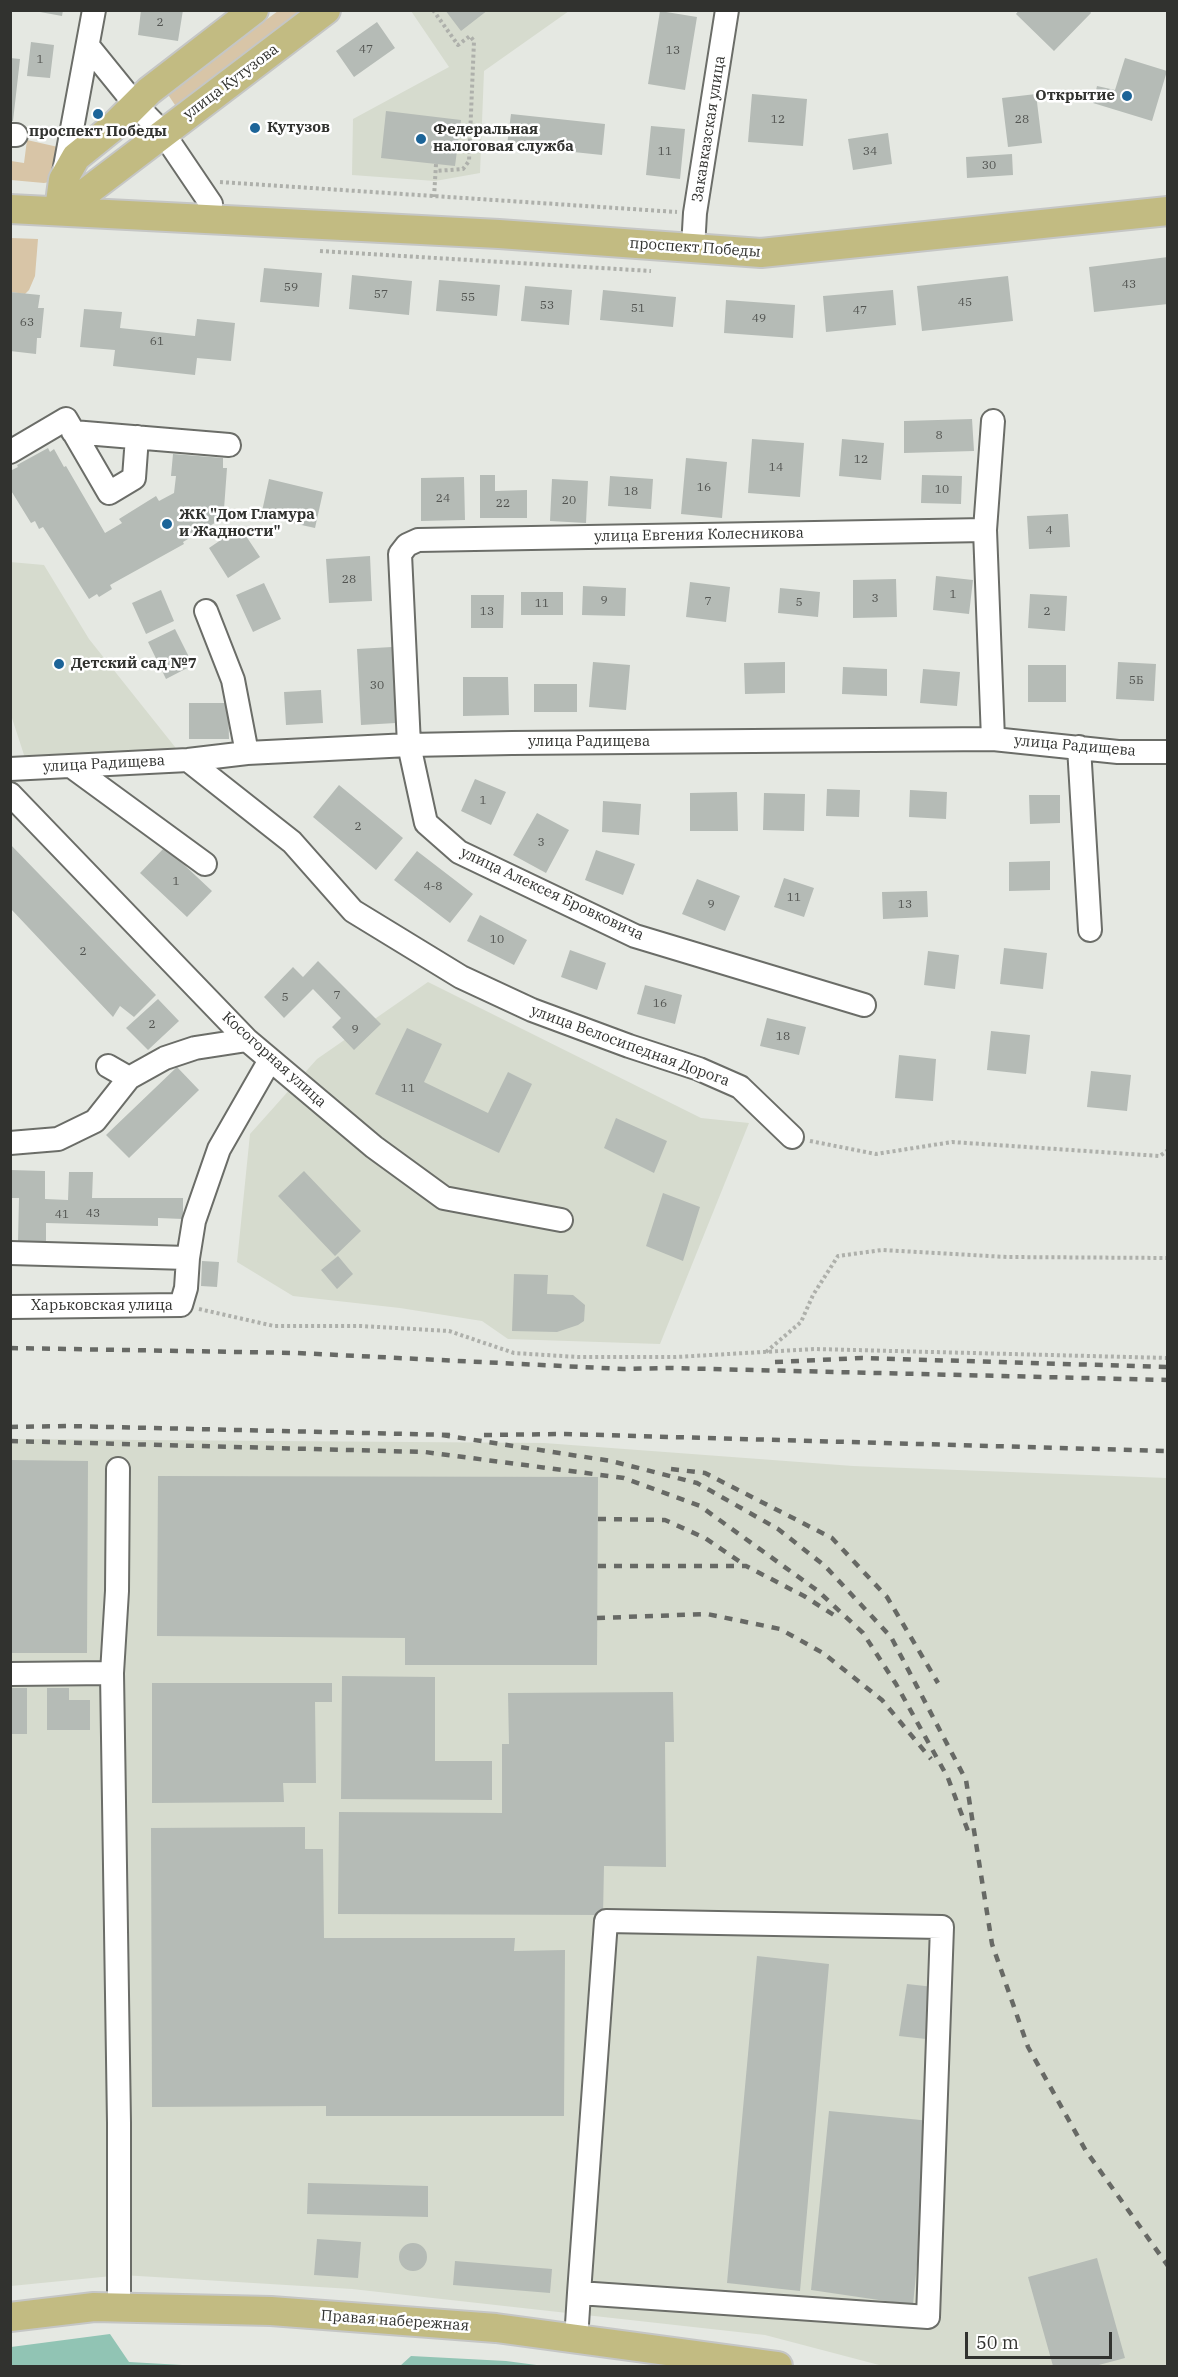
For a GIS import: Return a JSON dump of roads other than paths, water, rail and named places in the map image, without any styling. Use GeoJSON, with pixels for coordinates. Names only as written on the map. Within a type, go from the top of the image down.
{"type":"FeatureCollection","features":[{"type":"Feature","properties":{"kind":"main road"},"geometry":{"type":"LineString","coordinates":[[65,196],[76,157],[112,128],[149,91],[254,10]]}},
{"type":"Feature","properties":{"kind":"main road","name":"улица Кутузова"},"geometry":{"type":"LineString","coordinates":[[65,196],[163,133],[326,10]]}},
{"type":"Feature","properties":{"kind":"main road","name":"проспект Победы"},"geometry":{"type":"LineString","coordinates":[[10,196],[209,201],[499,234],[760,253],[1167,211]]}},
{"type":"Feature","properties":{"kind":"main road","name":"проспект Победы"},"geometry":{"type":"LineString","coordinates":[[10,209],[65,196]]}},
{"type":"Feature","properties":{"kind":"main road","name":"Правая набережная"},"geometry":{"type":"LineString","coordinates":[[10,2317],[94,2307],[271,2311],[496,2328],[778,2367]]}},
{"type":"Feature","properties":{"kind":"street"},"geometry":{"type":"LineString","coordinates":[[65,196],[94,10]]}},
{"type":"Feature","properties":{"kind":"street","name":"Закавказская улица"},"geometry":{"type":"LineString","coordinates":[[693,248],[695,213],[727,10]]}},
{"type":"Feature","properties":{"kind":"street"},"geometry":{"type":"LineString","coordinates":[[88,46],[135,104],[163,133],[209,201]]}},
{"type":"Feature","properties":{"kind":"street"},"geometry":{"type":"LineString","coordinates":[[10,452],[66,419],[109,493],[134,478],[137,437]]}},
{"type":"Feature","properties":{"kind":"street"},"geometry":{"type":"LineString","coordinates":[[993,421],[985,530],[993,739]]}},
{"type":"Feature","properties":{"kind":"street"},"geometry":{"type":"LineString","coordinates":[[74,432],[228,445]]}},
{"type":"Feature","properties":{"kind":"street","name":"улица Евгения Колесникова"},"geometry":{"type":"LineString","coordinates":[[409,745],[400,554],[407,545],[418,540],[985,530]]}},
{"type":"Feature","properties":{"kind":"street"},"geometry":{"type":"LineString","coordinates":[[206,611],[233,680],[248,753]]}},
{"type":"Feature","properties":{"kind":"street","name":"улица Радищева"},"geometry":{"type":"LineString","coordinates":[[10,769],[409,745],[993,739],[1118,752],[1167,752]]}},
{"type":"Feature","properties":{"kind":"street","name":"улица Алексея Бровковича"},"geometry":{"type":"LineString","coordinates":[[409,745],[426,823],[459,852],[635,936],[864,1005]]}},
{"type":"Feature","properties":{"kind":"street"},"geometry":{"type":"LineString","coordinates":[[1079,747],[1090,930]]}},
{"type":"Feature","properties":{"kind":"street","name":"улица Велосипедная Дорога"},"geometry":{"type":"LineString","coordinates":[[188,760],[292,842],[353,911],[461,977],[532,1010],[699,1069],[740,1087],[792,1137]]}},
{"type":"Feature","properties":{"kind":"street"},"geometry":{"type":"LineString","coordinates":[[71,766],[205,864]]}},
{"type":"Feature","properties":{"kind":"street","name":"Косогорная улица"},"geometry":{"type":"LineString","coordinates":[[10,794],[247,1040],[374,1147],[444,1198],[561,1220]]}},
{"type":"Feature","properties":{"kind":"street"},"geometry":{"type":"LineString","coordinates":[[10,1143],[58,1138],[94,1121],[129,1078],[165,1058],[195,1048],[247,1040]]}},
{"type":"Feature","properties":{"kind":"street","name":"Харьковская улица"},"geometry":{"type":"LineString","coordinates":[[10,1307],[181,1305],[186,1288],[194,1221],[219,1149],[270,1060]]}},
{"type":"Feature","properties":{"kind":"street"},"geometry":{"type":"LineString","coordinates":[[108,1066],[129,1078]]}},
{"type":"Feature","properties":{"kind":"street"},"geometry":{"type":"LineString","coordinates":[[10,1253],[188,1258]]}},
{"type":"Feature","properties":{"kind":"street"},"geometry":{"type":"LineString","coordinates":[[118,1469],[117,1591],[112,1673],[119,2123],[119,2308]]}},
{"type":"Feature","properties":{"kind":"street"},"geometry":{"type":"LineString","coordinates":[[10,1674],[112,1673]]}},
{"type":"Feature","properties":{"kind":"street"},"geometry":{"type":"LineString","coordinates":[[576,2340],[579,2293],[606,1921],[942,1927],[928,2318],[579,2293]]}},
{"type":"Feature","properties":{"kind":"railway"},"geometry":{"type":"LineString","coordinates":[[10,1348],[297,1353],[623,1369],[670,1368],[1168,1380]]}},
{"type":"Feature","properties":{"kind":"railway"},"geometry":{"type":"LineString","coordinates":[[775,1362],[862,1358],[1168,1367]]}},
{"type":"Feature","properties":{"kind":"railway"},"geometry":{"type":"LineString","coordinates":[[10,1427],[67,1426],[451,1435]]}},
{"type":"Feature","properties":{"kind":"railway"},"geometry":{"type":"LineString","coordinates":[[484,1435],[565,1434],[1168,1451]]}},
{"type":"Feature","properties":{"kind":"railway"},"geometry":{"type":"LineString","coordinates":[[442,1435],[611,1461],[697,1483],[778,1529],[825,1566],[891,1637],[966,1780],[992,1944],[1028,2047],[1086,2151],[1168,2266]]}},
{"type":"Feature","properties":{"kind":"railway"},"geometry":{"type":"LineString","coordinates":[[10,1441],[425,1452],[624,1478],[700,1506],[818,1591],[863,1633],[896,1684],[948,1778],[968,1831]]}},
{"type":"Feature","properties":{"kind":"railway"},"geometry":{"type":"LineString","coordinates":[[671,1469],[705,1473],[832,1538],[887,1597],[938,1683]]}},
{"type":"Feature","properties":{"kind":"railway"},"geometry":{"type":"LineString","coordinates":[[598,1519],[665,1520],[705,1538],[746,1566]]}},
{"type":"Feature","properties":{"kind":"railway"},"geometry":{"type":"LineString","coordinates":[[598,1566],[746,1566],[804,1596],[837,1617]]}},
{"type":"Feature","properties":{"kind":"railway"},"geometry":{"type":"LineString","coordinates":[[597,1618],[707,1614],[780,1629],[823,1653],[882,1700],[931,1759]]}},
{"type":"Feature","properties":{"kind":"place","name":"Открытие"},"geometry":{"type":"Point","coordinates":[1127,96]}},
{"type":"Feature","properties":{"kind":"place","name":"проспект Победы"},"geometry":{"type":"Point","coordinates":[98,114]}},
{"type":"Feature","properties":{"kind":"place","name":"Кутузов"},"geometry":{"type":"Point","coordinates":[255,128]}},
{"type":"Feature","properties":{"kind":"place","name":"Федеральная налоговая служба"},"geometry":{"type":"Point","coordinates":[421,139]}},
{"type":"Feature","properties":{"kind":"place","name":"ЖК \"Дом Гламура и Жадности\""},"geometry":{"type":"Point","coordinates":[167,524]}},
{"type":"Feature","properties":{"kind":"place","name":"Детский сад №7"},"geometry":{"type":"Point","coordinates":[59,664]}}]}
